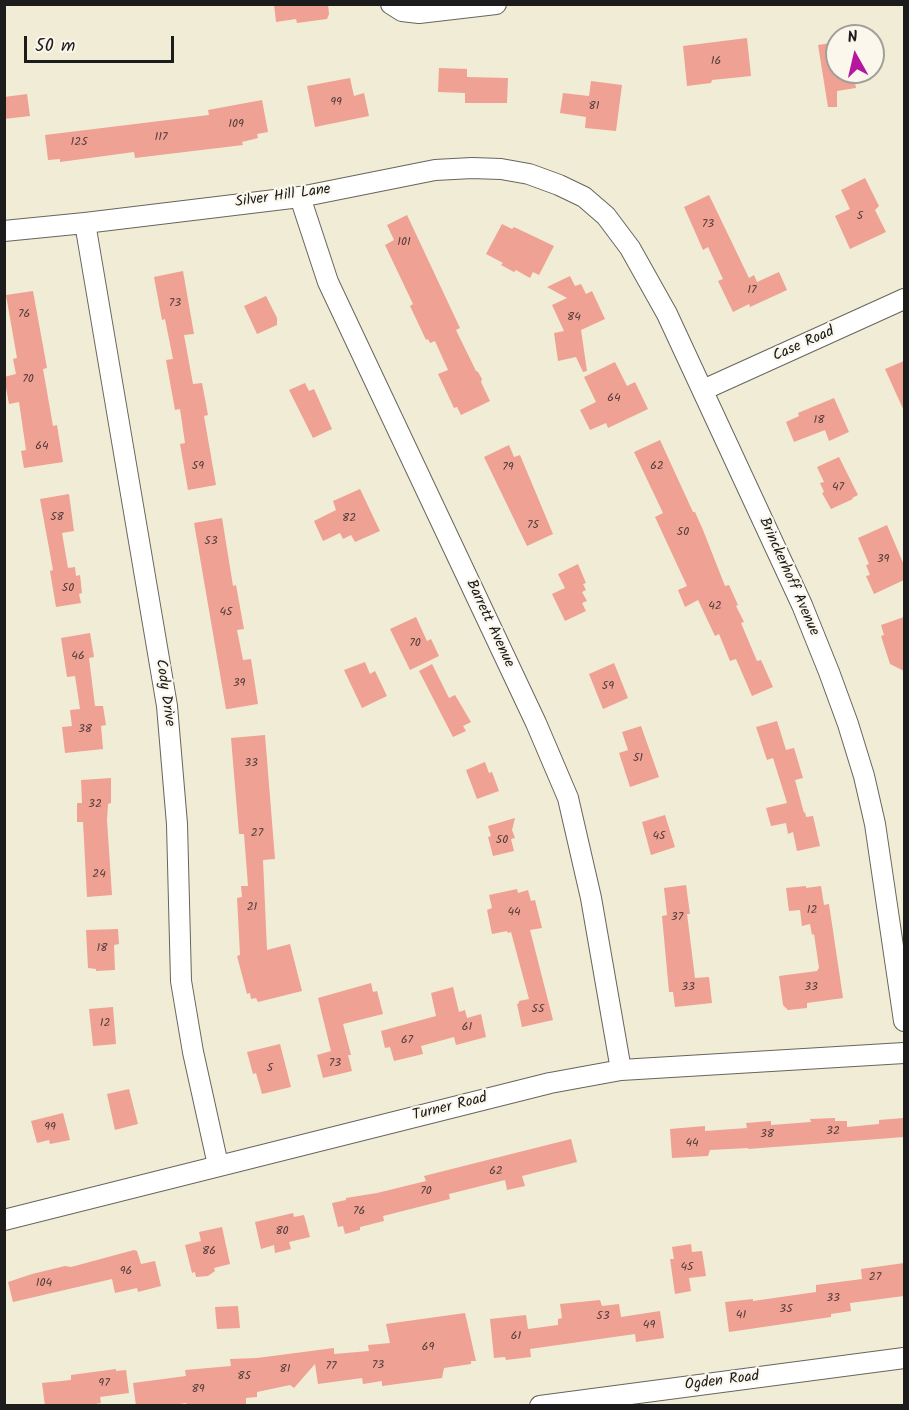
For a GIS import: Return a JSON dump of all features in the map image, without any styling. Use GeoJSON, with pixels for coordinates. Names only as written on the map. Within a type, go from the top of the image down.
{"type":"FeatureCollection","features":[{"type":"Feature","properties":{"kind":"street"},"geometry":{"type":"LineString","coordinates":[[391,4],[402,11],[419,13],[496,4]]}},
{"type":"Feature","properties":{"kind":"street","name":"Silver Hill Lane"},"geometry":{"type":"LineString","coordinates":[[4,231],[300,197],[435,170],[501,169],[529,174],[559,185]]}},
{"type":"Feature","properties":{"kind":"street","name":"Brinckerhoff Avenue"},"geometry":{"type":"LineString","coordinates":[[559,185],[584,197],[606,216],[630,248],[666,314],[703,390],[802,605],[848,724],[864,776],[875,824],[904,1021]]}},
{"type":"Feature","properties":{"kind":"street","name":"Barrett Avenue"},"geometry":{"type":"LineString","coordinates":[[300,197],[328,282],[531,712],[568,798],[591,898],[621,1070]]}},
{"type":"Feature","properties":{"kind":"street","name":"Cody Drive"},"geometry":{"type":"LineString","coordinates":[[85,223],[167,706],[177,824],[181,981],[193,1052],[218,1165]]}},
{"type":"Feature","properties":{"kind":"street","name":"Case Road"},"geometry":{"type":"LineString","coordinates":[[703,390],[904,299]]}},
{"type":"Feature","properties":{"kind":"street","name":"Turner Road"},"geometry":{"type":"LineString","coordinates":[[4,1220],[539,1086],[621,1070],[904,1053]]}},
{"type":"Feature","properties":{"kind":"street","name":"Ogden Road"},"geometry":{"type":"LineString","coordinates":[[540,1406],[904,1358]]}},
{"type":"Feature","properties":{"kind":"building"},"geometry":{"type":"Polygon","coordinates":[[[274,4],[328,4],[329,14],[327,19],[297,23],[296,19],[276,22],[274,4]]]}},
{"type":"Feature","properties":{"kind":"building"},"geometry":{"type":"Polygon","coordinates":[[[747,38],[751,76],[712,80],[711,83],[687,86],[683,46],[747,38]]]}},
{"type":"Feature","properties":{"kind":"building"},"geometry":{"type":"Polygon","coordinates":[[[825,44],[825,84],[855,84],[856,88],[837,91],[837,107],[828,107],[818,45],[825,44]]]}},
{"type":"Feature","properties":{"kind":"building"},"geometry":{"type":"Polygon","coordinates":[[[439,68],[467,69],[467,77],[508,78],[507,103],[465,103],[465,93],[438,92],[439,68]]]}},
{"type":"Feature","properties":{"kind":"building"},"geometry":{"type":"Polygon","coordinates":[[[350,78],[354,96],[364,93],[369,116],[315,127],[307,86],[350,78]]]}},
{"type":"Feature","properties":{"kind":"building"},"geometry":{"type":"Polygon","coordinates":[[[591,81],[622,85],[616,131],[585,128],[586,117],[560,113],[563,93],[589,96],[591,81]]]}},
{"type":"Feature","properties":{"kind":"building"},"geometry":{"type":"Polygon","coordinates":[[[27,94],[30,116],[4,119],[4,97],[27,94]]]}},
{"type":"Feature","properties":{"kind":"building"},"geometry":{"type":"Polygon","coordinates":[[[262,100],[268,132],[257,134],[258,138],[242,142],[243,145],[135,158],[134,152],[60,162],[60,159],[48,160],[45,135],[209,115],[208,110],[262,100]]]}},
{"type":"Feature","properties":{"kind":"building"},"geometry":{"type":"Polygon","coordinates":[[[865,178],[879,206],[875,210],[886,232],[850,249],[835,216],[850,209],[841,190],[865,178]]]}},
{"type":"Feature","properties":{"kind":"building"},"geometry":{"type":"Polygon","coordinates":[[[709,195],[749,278],[754,275],[757,282],[779,272],[787,290],[733,312],[718,281],[723,279],[708,247],[703,250],[684,207],[709,195]]]}},
{"type":"Feature","properties":{"kind":"building"},"geometry":{"type":"Polygon","coordinates":[[[407,215],[460,328],[456,330],[482,379],[481,382],[490,401],[461,415],[457,407],[454,408],[438,374],[448,370],[435,341],[430,343],[428,339],[426,340],[410,306],[413,304],[385,245],[394,240],[387,225],[407,215]]]}},
{"type":"Feature","properties":{"kind":"building"},"geometry":{"type":"Polygon","coordinates":[[[502,224],[512,229],[514,227],[554,246],[539,275],[533,272],[530,278],[516,270],[514,272],[486,254],[502,224]]]}},
{"type":"Feature","properties":{"kind":"building"},"geometry":{"type":"Polygon","coordinates":[[[183,271],[194,334],[184,335],[193,384],[202,383],[208,415],[204,416],[216,485],[188,490],[180,444],[185,443],[180,409],[175,410],[166,360],[173,359],[165,319],[162,320],[154,277],[183,271]]]}},
{"type":"Feature","properties":{"kind":"building"},"geometry":{"type":"Polygon","coordinates":[[[570,276],[575,286],[581,284],[586,294],[592,291],[605,319],[581,330],[587,371],[583,372],[576,357],[558,361],[554,333],[564,331],[552,305],[567,298],[547,287],[570,276]]]}},
{"type":"Feature","properties":{"kind":"building"},"geometry":{"type":"Polygon","coordinates":[[[33,291],[47,368],[43,369],[53,426],[57,425],[63,462],[24,468],[21,451],[26,450],[19,402],[9,404],[4,377],[16,374],[13,359],[17,358],[6,295],[33,291]]]}},
{"type":"Feature","properties":{"kind":"building"},"geometry":{"type":"Polygon","coordinates":[[[266,296],[277,318],[277,325],[257,334],[244,306],[266,296]]]}},
{"type":"Feature","properties":{"kind":"building"},"geometry":{"type":"Polygon","coordinates":[[[904,361],[904,411],[885,369],[904,361]]]}},
{"type":"Feature","properties":{"kind":"building"},"geometry":{"type":"Polygon","coordinates":[[[615,362],[627,386],[635,382],[648,409],[608,428],[606,423],[590,430],[580,410],[596,402],[584,377],[615,362]]]}},
{"type":"Feature","properties":{"kind":"building"},"geometry":{"type":"Polygon","coordinates":[[[305,383],[309,391],[314,389],[332,429],[313,438],[289,390],[305,383]]]}},
{"type":"Feature","properties":{"kind":"building"},"geometry":{"type":"Polygon","coordinates":[[[834,398],[849,432],[829,441],[825,430],[794,442],[786,422],[799,416],[798,413],[834,398]]]}},
{"type":"Feature","properties":{"kind":"building"},"geometry":{"type":"Polygon","coordinates":[[[660,440],[695,512],[725,586],[729,585],[738,605],[736,606],[744,622],[741,623],[757,661],[761,660],[773,687],[752,696],[736,659],[730,661],[719,634],[715,636],[698,600],[685,607],[678,590],[687,586],[655,517],[663,513],[634,452],[660,440]]]}},
{"type":"Feature","properties":{"kind":"building"},"geometry":{"type":"Polygon","coordinates":[[[509,445],[514,457],[520,455],[553,534],[527,546],[484,457],[509,445]]]}},
{"type":"Feature","properties":{"kind":"building"},"geometry":{"type":"Polygon","coordinates":[[[839,457],[858,495],[831,509],[822,493],[824,492],[820,483],[824,482],[817,467],[839,457]]]}},
{"type":"Feature","properties":{"kind":"building"},"geometry":{"type":"Polygon","coordinates":[[[360,489],[380,531],[355,542],[351,535],[343,539],[340,533],[323,541],[314,521],[336,510],[333,501],[360,489]]]}},
{"type":"Feature","properties":{"kind":"building"},"geometry":{"type":"Polygon","coordinates":[[[69,494],[74,531],[62,533],[68,568],[75,567],[76,576],[80,575],[81,603],[56,607],[50,571],[53,570],[40,499],[69,494]]]}},
{"type":"Feature","properties":{"kind":"building"},"geometry":{"type":"Polygon","coordinates":[[[222,518],[233,586],[236,585],[244,629],[237,630],[243,660],[251,659],[258,704],[228,709],[226,709],[194,523],[222,518]]]}},
{"type":"Feature","properties":{"kind":"building"},"geometry":{"type":"Polygon","coordinates":[[[887,525],[904,565],[904,580],[874,594],[866,576],[870,575],[866,565],[869,564],[858,538],[887,525]]]}},
{"type":"Feature","properties":{"kind":"building"},"geometry":{"type":"Polygon","coordinates":[[[578,564],[586,583],[583,584],[586,590],[582,592],[587,601],[582,603],[586,611],[565,621],[552,594],[565,588],[558,574],[578,564]]]}},
{"type":"Feature","properties":{"kind":"building"},"geometry":{"type":"Polygon","coordinates":[[[416,617],[427,641],[431,639],[439,656],[410,670],[390,629],[416,617]]]}},
{"type":"Feature","properties":{"kind":"building"},"geometry":{"type":"Polygon","coordinates":[[[904,617],[904,671],[890,664],[881,636],[884,635],[881,625],[904,617]]]}},
{"type":"Feature","properties":{"kind":"building"},"geometry":{"type":"Polygon","coordinates":[[[90,633],[94,657],[89,658],[95,706],[103,706],[106,725],[101,726],[103,749],[65,753],[62,727],[72,726],[70,710],[80,709],[75,676],[67,677],[61,638],[90,633]]]}},
{"type":"Feature","properties":{"kind":"building"},"geometry":{"type":"Polygon","coordinates":[[[365,662],[370,674],[375,671],[387,696],[362,708],[344,670],[365,662]]]}},
{"type":"Feature","properties":{"kind":"building"},"geometry":{"type":"Polygon","coordinates":[[[614,663],[628,698],[603,709],[589,674],[614,663]]]}},
{"type":"Feature","properties":{"kind":"building"},"geometry":{"type":"Polygon","coordinates":[[[432,664],[449,698],[455,695],[471,722],[463,726],[466,731],[453,737],[419,671],[432,664]]]}},
{"type":"Feature","properties":{"kind":"building"},"geometry":{"type":"Polygon","coordinates":[[[777,721],[786,750],[794,748],[803,778],[795,780],[806,817],[813,816],[820,846],[797,851],[793,832],[788,834],[786,823],[771,826],[766,808],[787,803],[773,758],[767,760],[756,727],[777,721]]]}},
{"type":"Feature","properties":{"kind":"building"},"geometry":{"type":"Polygon","coordinates":[[[641,726],[659,777],[630,787],[619,753],[628,750],[622,732],[641,726]]]}},
{"type":"Feature","properties":{"kind":"building"},"geometry":{"type":"Polygon","coordinates":[[[265,735],[275,859],[263,860],[267,950],[290,944],[302,991],[258,1002],[256,998],[251,999],[250,993],[247,994],[237,956],[240,955],[237,898],[242,897],[241,886],[248,886],[244,834],[239,834],[231,738],[265,735]]]}},
{"type":"Feature","properties":{"kind":"building"},"geometry":{"type":"Polygon","coordinates":[[[485,762],[489,773],[492,772],[499,791],[477,799],[466,770],[485,762]]]}},
{"type":"Feature","properties":{"kind":"building"},"geometry":{"type":"Polygon","coordinates":[[[111,778],[111,803],[108,804],[107,820],[112,895],[87,897],[83,822],[77,822],[77,803],[82,803],[81,780],[111,778]]]}},
{"type":"Feature","properties":{"kind":"building"},"geometry":{"type":"Polygon","coordinates":[[[665,815],[675,847],[651,855],[642,822],[665,815]]]}},
{"type":"Feature","properties":{"kind":"building"},"geometry":{"type":"Polygon","coordinates":[[[515,818],[512,830],[515,838],[511,839],[514,851],[493,856],[488,837],[491,836],[488,826],[515,818]]]}},
{"type":"Feature","properties":{"kind":"building"},"geometry":{"type":"Polygon","coordinates":[[[686,885],[695,978],[709,977],[712,1003],[675,1007],[673,992],[669,992],[662,916],[667,915],[664,888],[686,885]]]}},
{"type":"Feature","properties":{"kind":"building"},"geometry":{"type":"Polygon","coordinates":[[[806,886],[806,888],[821,886],[824,905],[829,904],[843,998],[807,1003],[807,1008],[788,1010],[783,1005],[779,976],[817,971],[819,968],[814,934],[812,935],[810,924],[802,926],[800,910],[789,911],[786,888],[806,886]]]}},
{"type":"Feature","properties":{"kind":"building"},"geometry":{"type":"Polygon","coordinates":[[[517,889],[518,893],[528,890],[531,901],[535,900],[542,928],[530,930],[553,1020],[522,1027],[517,1004],[519,1001],[529,999],[511,932],[492,934],[487,910],[492,908],[489,895],[517,889]]]}},
{"type":"Feature","properties":{"kind":"building"},"geometry":{"type":"Polygon","coordinates":[[[118,929],[119,944],[114,945],[115,970],[96,971],[96,969],[88,968],[86,930],[118,929]]]}},
{"type":"Feature","properties":{"kind":"building"},"geometry":{"type":"Polygon","coordinates":[[[371,983],[373,992],[377,991],[383,1014],[343,1024],[351,1055],[348,1055],[352,1071],[323,1078],[317,1055],[331,1051],[318,998],[371,983]]]}},
{"type":"Feature","properties":{"kind":"building"},"geometry":{"type":"Polygon","coordinates":[[[453,987],[459,1012],[465,1010],[467,1018],[481,1014],[486,1037],[456,1045],[454,1037],[421,1046],[423,1054],[394,1061],[390,1047],[385,1048],[381,1031],[436,1016],[431,993],[453,987]]]}},
{"type":"Feature","properties":{"kind":"building"},"geometry":{"type":"Polygon","coordinates":[[[113,1007],[116,1044],[93,1046],[89,1009],[113,1007]]]}},
{"type":"Feature","properties":{"kind":"building"},"geometry":{"type":"Polygon","coordinates":[[[280,1044],[291,1087],[262,1094],[247,1052],[280,1044]]]}},
{"type":"Feature","properties":{"kind":"building"},"geometry":{"type":"Polygon","coordinates":[[[129,1089],[138,1124],[115,1130],[107,1094],[129,1089]]]}},
{"type":"Feature","properties":{"kind":"building"},"geometry":{"type":"Polygon","coordinates":[[[63,1113],[70,1140],[50,1144],[49,1140],[37,1143],[31,1121],[63,1113]]]}},
{"type":"Feature","properties":{"kind":"building"},"geometry":{"type":"Polygon","coordinates":[[[835,1118],[835,1121],[847,1121],[847,1127],[879,1124],[879,1120],[904,1118],[904,1137],[710,1150],[708,1156],[672,1158],[670,1129],[705,1126],[705,1131],[747,1128],[746,1123],[771,1121],[771,1125],[835,1118]]]}},
{"type":"Feature","properties":{"kind":"building"},"geometry":{"type":"Polygon","coordinates":[[[571,1139],[577,1162],[522,1176],[525,1186],[507,1190],[505,1180],[449,1194],[450,1199],[383,1216],[384,1221],[360,1227],[360,1230],[345,1234],[343,1226],[338,1227],[332,1203],[426,1181],[424,1176],[571,1139]]]}},
{"type":"Feature","properties":{"kind":"building"},"geometry":{"type":"Polygon","coordinates":[[[293,1213],[294,1217],[304,1215],[310,1237],[289,1242],[291,1249],[275,1253],[274,1245],[261,1249],[255,1222],[293,1213]]]}},
{"type":"Feature","properties":{"kind":"building"},"geometry":{"type":"Polygon","coordinates":[[[222,1227],[230,1264],[214,1268],[215,1271],[208,1276],[196,1277],[195,1272],[192,1273],[185,1245],[201,1241],[199,1232],[222,1227]]]}},
{"type":"Feature","properties":{"kind":"building"},"geometry":{"type":"Polygon","coordinates":[[[691,1244],[692,1252],[702,1251],[706,1276],[689,1278],[691,1291],[675,1294],[670,1259],[674,1259],[672,1247],[691,1244]]]}},
{"type":"Feature","properties":{"kind":"building"},"geometry":{"type":"Polygon","coordinates":[[[137,1251],[141,1264],[155,1261],[161,1286],[138,1292],[137,1288],[115,1293],[112,1279],[13,1302],[8,1282],[32,1274],[65,1266],[71,1267],[137,1251]]]}},
{"type":"Feature","properties":{"kind":"building"},"geometry":{"type":"Polygon","coordinates":[[[904,1263],[904,1296],[850,1303],[851,1311],[831,1314],[831,1317],[729,1332],[725,1302],[753,1299],[753,1301],[816,1292],[816,1285],[862,1279],[861,1269],[904,1263]]]}},
{"type":"Feature","properties":{"kind":"building"},"geometry":{"type":"Polygon","coordinates":[[[600,1300],[602,1306],[619,1304],[621,1317],[660,1311],[664,1338],[636,1342],[635,1334],[530,1349],[531,1357],[506,1360],[505,1357],[494,1358],[490,1319],[526,1315],[528,1329],[558,1325],[558,1319],[562,1318],[560,1304],[600,1300]]]}},
{"type":"Feature","properties":{"kind":"building"},"geometry":{"type":"Polygon","coordinates":[[[238,1306],[240,1328],[217,1329],[215,1307],[238,1306]]]}},
{"type":"Feature","properties":{"kind":"building"},"geometry":{"type":"Polygon","coordinates":[[[465,1313],[476,1361],[471,1361],[471,1364],[444,1368],[442,1378],[382,1386],[382,1381],[363,1384],[362,1378],[318,1384],[315,1364],[294,1388],[290,1385],[257,1392],[257,1397],[246,1398],[246,1405],[187,1406],[186,1403],[167,1406],[136,1406],[133,1383],[186,1376],[185,1370],[231,1366],[230,1359],[257,1358],[334,1348],[334,1354],[369,1351],[368,1345],[390,1343],[386,1324],[465,1313]]]}},
{"type":"Feature","properties":{"kind":"building"},"geometry":{"type":"Polygon","coordinates":[[[116,1369],[116,1371],[126,1370],[129,1393],[100,1397],[101,1403],[85,1406],[45,1406],[42,1383],[71,1380],[71,1375],[116,1369]]]}}]}
